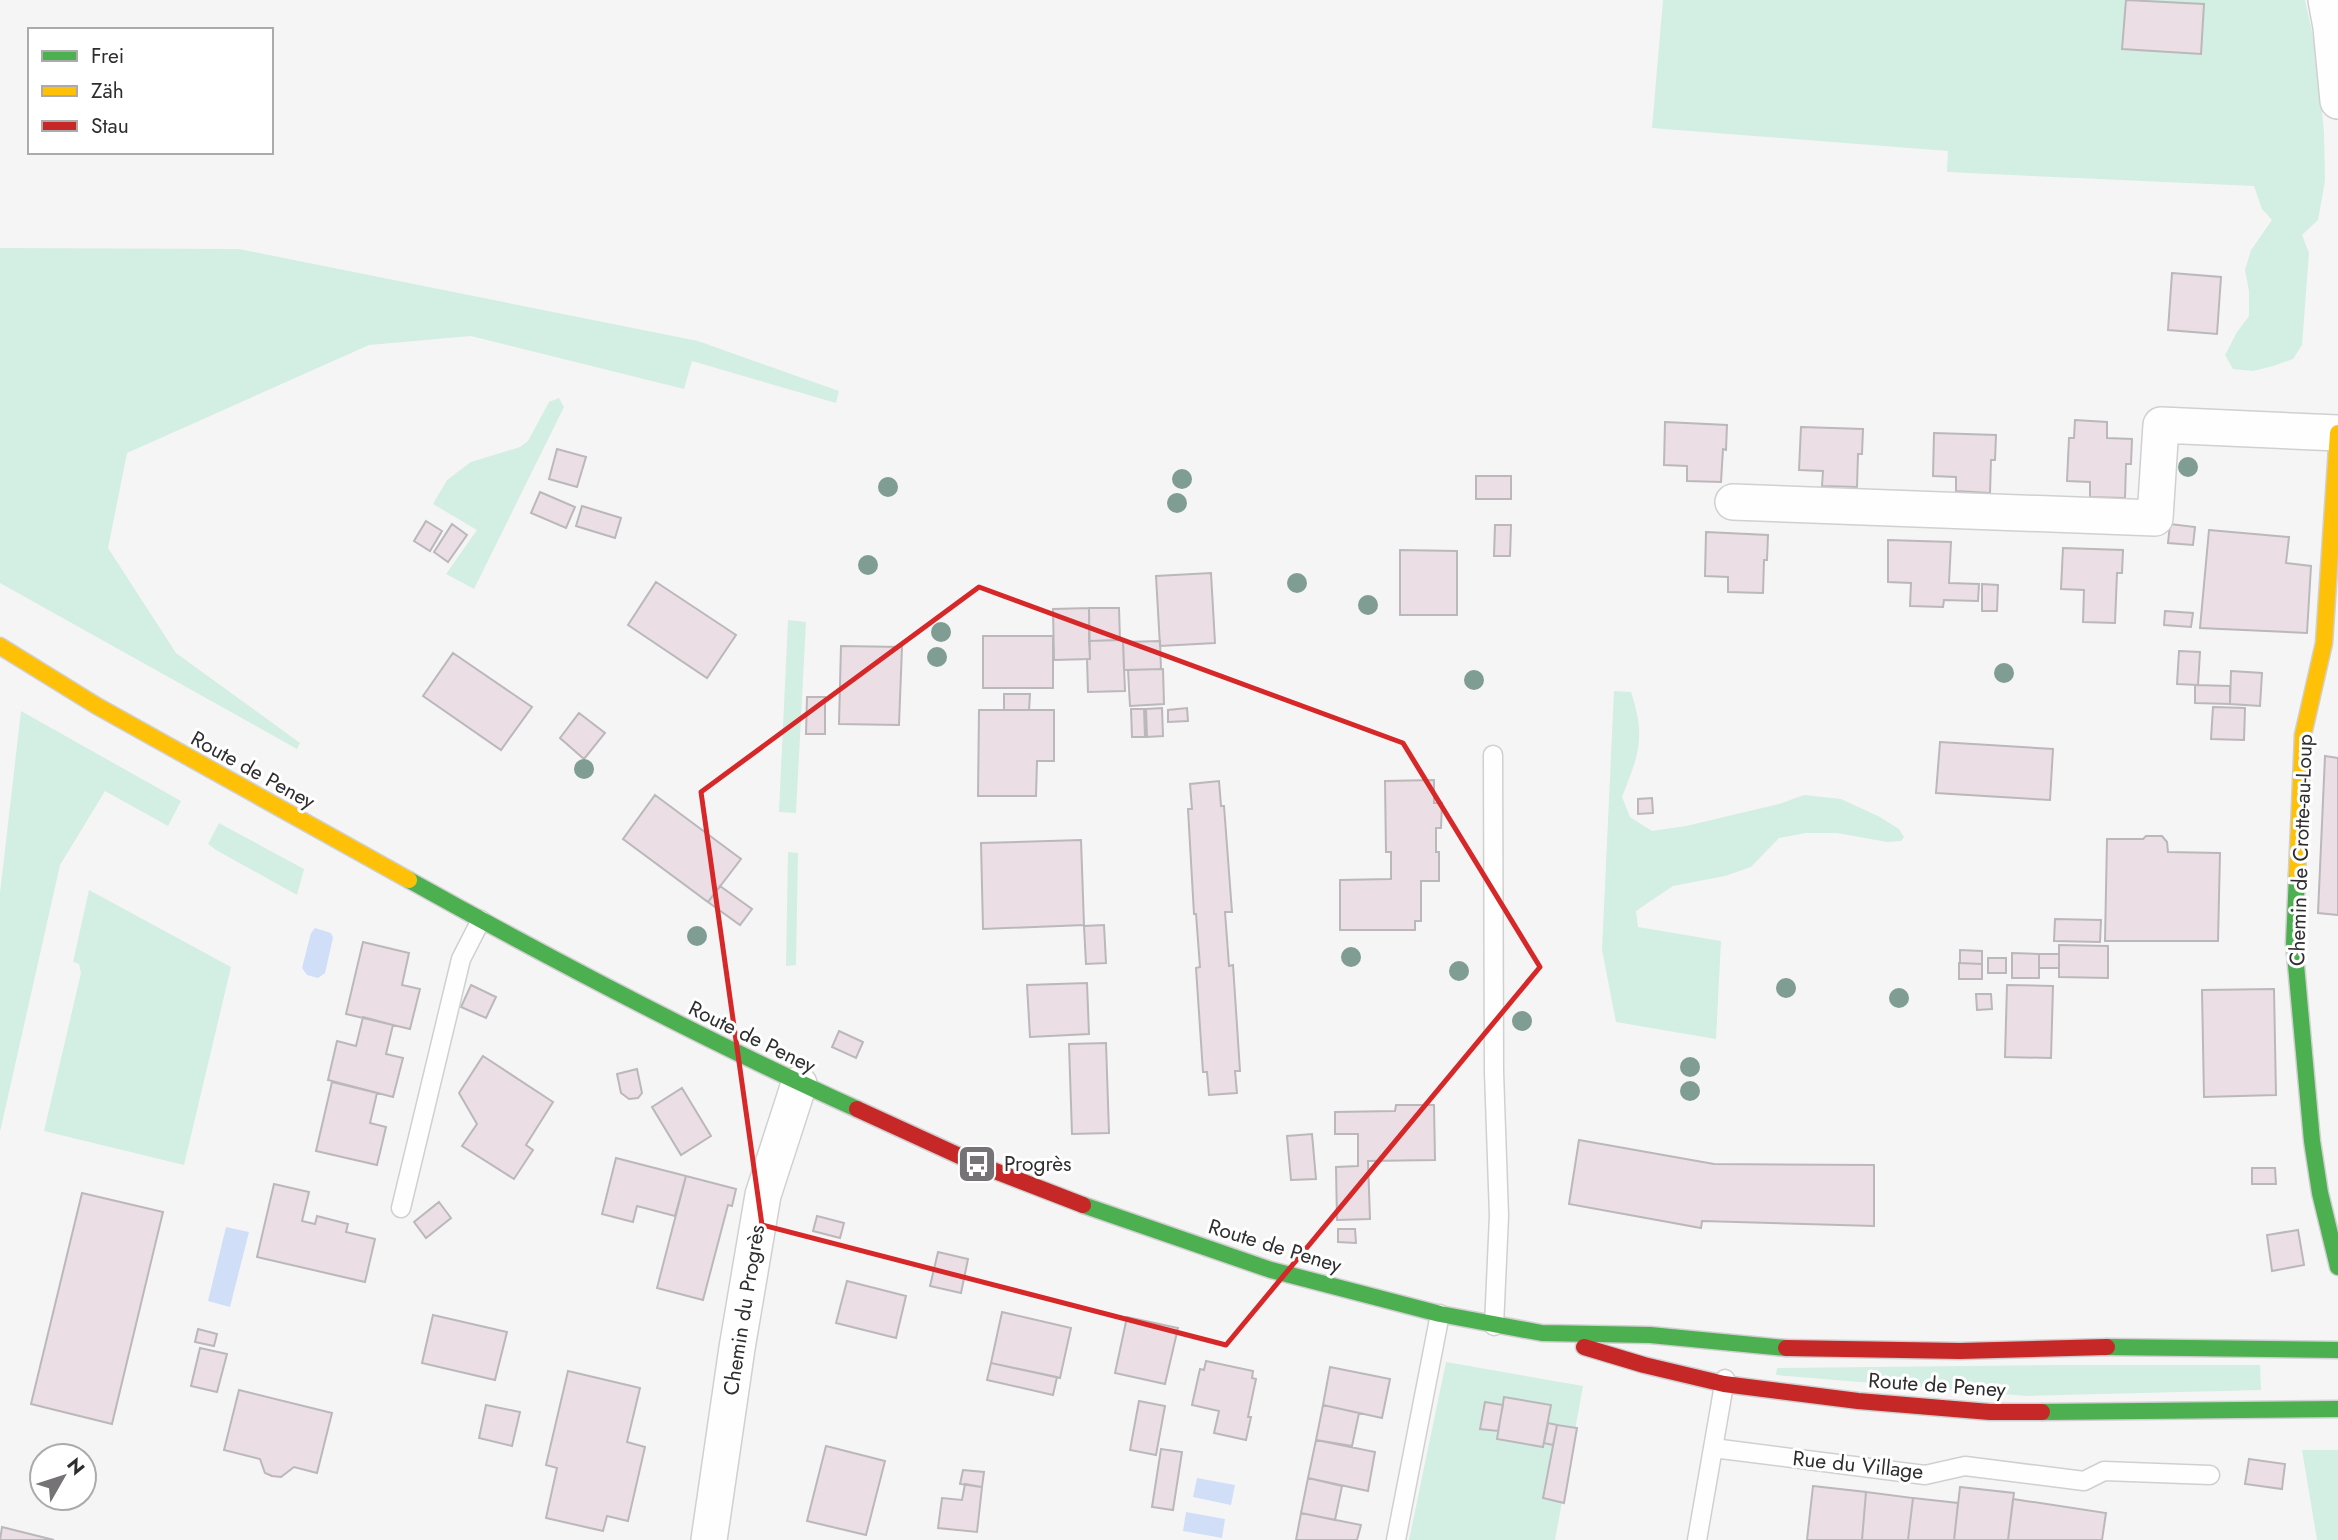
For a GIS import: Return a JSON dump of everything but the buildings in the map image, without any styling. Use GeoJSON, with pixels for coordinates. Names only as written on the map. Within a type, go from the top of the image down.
{"type":"FeatureCollection","features":[{"type":"Feature","properties":{"kind":"main road","name":"Chemin de Crotte-au-Loup"},"geometry":{"type":"LineString","coordinates":[[2338,433],[2324,643],[2303,735],[2294,943],[2312,1141],[2320,1193],[2338,1267]]}},
{"type":"Feature","properties":{"kind":"main road","name":"Route de Peney"},"geometry":{"type":"LineString","coordinates":[[0,646],[97,706],[481,920],[578,973],[800,1084],[976,1164],[1118,1218],[1282,1273],[1440,1314],[1542,1333],[1650,1335],[1780,1348],[1960,1351],[2089,1348],[2338,1350]]}},
{"type":"Feature","properties":{"kind":"main road","name":"Route de Peney"},"geometry":{"type":"LineString","coordinates":[[1542,1333],[1644,1365],[1724,1384],[1858,1401],[1990,1412],[2338,1409]]}},
{"type":"Feature","properties":{"kind":"street"},"geometry":{"type":"LineString","coordinates":[[2326,0],[2338,101]]}},
{"type":"Feature","properties":{"kind":"street"},"geometry":{"type":"LineString","coordinates":[[1733,502],[2155,518],[2161,425],[2338,433]]}},
{"type":"Feature","properties":{"kind":"street","name":"Chemin du Progrès"},"geometry":{"type":"LineString","coordinates":[[709,1540],[763,1195],[800,1084]]}},
{"type":"Feature","properties":{"kind":"lane"},"geometry":{"type":"LineString","coordinates":[[1493,755],[1493,1072],[1499,1216],[1494,1326]]}},
{"type":"Feature","properties":{"kind":"lane"},"geometry":{"type":"LineString","coordinates":[[401,1208],[461,959],[481,920]]}},
{"type":"Feature","properties":{"kind":"lane"},"geometry":{"type":"LineString","coordinates":[[1396,1540],[1440,1314]]}},
{"type":"Feature","properties":{"kind":"lane"},"geometry":{"type":"LineString","coordinates":[[1697,1540],[1730,1344]]}},
{"type":"Feature","properties":{"kind":"lane","name":"Rue du Village"},"geometry":{"type":"LineString","coordinates":[[1713,1448],[1925,1475],[1965,1466],[2084,1481],[2104,1471],[2210,1475]]}},
{"type":"Feature","properties":{"kind":"highlighted area"},"geometry":{"type":"Polygon","coordinates":[[[979,587],[1403,743],[1540,967],[1226,1345],[762,1225],[701,792],[979,587]]]}},
{"type":"Feature","properties":{"kind":"green space"},"geometry":{"type":"Polygon","coordinates":[[[1663,0],[2305,0],[2316,50],[2324,132],[2325,181],[2318,220],[2302,235],[2309,253],[2302,345],[2293,359],[2253,371],[2233,369],[2225,355],[2249,316],[2249,291],[2245,270],[2251,250],[2272,220],[2262,209],[2254,186],[1947,172],[1948,151],[1652,128],[1663,0]]]}},
{"type":"Feature","properties":{"kind":"green space"},"geometry":{"type":"Polygon","coordinates":[[[0,248],[239,249],[698,341],[839,391],[836,403],[692,361],[684,389],[471,336],[369,345],[127,453],[108,548],[176,653],[300,743],[297,749],[0,583],[0,248]]]}},
{"type":"Feature","properties":{"kind":"green space"},"geometry":{"type":"Polygon","coordinates":[[[559,398],[564,407],[474,589],[446,574],[477,530],[433,504],[447,480],[471,462],[520,447],[528,441],[549,402],[559,398]]]}},
{"type":"Feature","properties":{"kind":"green space"},"geometry":{"type":"Polygon","coordinates":[[[788,620],[806,622],[796,813],[779,812],[788,620]]]}},
{"type":"Feature","properties":{"kind":"green space"},"geometry":{"type":"Polygon","coordinates":[[[1614,691],[1631,692],[1639,734],[1633,769],[1622,797],[1630,817],[1652,831],[1686,826],[1779,804],[1804,795],[1841,799],[1878,816],[1899,829],[1904,837],[1901,841],[1887,842],[1837,833],[1806,833],[1779,838],[1751,867],[1725,876],[1673,886],[1636,911],[1638,927],[1721,941],[1716,1039],[1616,1022],[1602,950],[1614,691]]]}},
{"type":"Feature","properties":{"kind":"green space"},"geometry":{"type":"Polygon","coordinates":[[[21,711],[181,801],[168,826],[105,791],[60,865],[0,1132],[0,893],[21,711]]]}},
{"type":"Feature","properties":{"kind":"green space"},"geometry":{"type":"Polygon","coordinates":[[[219,823],[304,869],[297,895],[208,844],[219,823]]]}},
{"type":"Feature","properties":{"kind":"green space"},"geometry":{"type":"Polygon","coordinates":[[[788,852],[798,853],[796,965],[786,966],[788,852]]]}},
{"type":"Feature","properties":{"kind":"green space"},"geometry":{"type":"Polygon","coordinates":[[[89,890],[231,967],[184,1165],[44,1131],[81,973],[79,964],[73,962],[89,890]]]}},
{"type":"Feature","properties":{"kind":"green space"},"geometry":{"type":"Polygon","coordinates":[[[1446,1362],[1583,1386],[1555,1540],[1409,1540],[1446,1362]]]}},
{"type":"Feature","properties":{"kind":"green space"},"geometry":{"type":"Polygon","coordinates":[[[2260,1365],[2261,1390],[2027,1396],[1776,1375],[1777,1368],[2260,1365]]]}},
{"type":"Feature","properties":{"kind":"green space"},"geometry":{"type":"Polygon","coordinates":[[[2302,1450],[2338,1450],[2338,1540],[2317,1540],[2302,1450]]]}},
{"type":"Feature","properties":{"kind":"water"},"geometry":{"type":"Polygon","coordinates":[[[315,928],[331,933],[333,938],[325,973],[318,978],[307,975],[302,968],[311,933],[315,928]]]}},
{"type":"Feature","properties":{"kind":"water"},"geometry":{"type":"Polygon","coordinates":[[[226,1227],[249,1232],[230,1307],[208,1301],[226,1227]]]}},
{"type":"Feature","properties":{"kind":"water"},"geometry":{"type":"Polygon","coordinates":[[[1197,1478],[1235,1485],[1231,1505],[1193,1497],[1197,1478]]]}},
{"type":"Feature","properties":{"kind":"water"},"geometry":{"type":"Polygon","coordinates":[[[1186,1512],[1225,1519],[1222,1538],[1183,1531],[1186,1512]]]}},
{"type":"Feature","properties":{"kind":"traffic: fast"},"geometry":{"type":"LineString","coordinates":[[2297,874],[2294,943],[2312,1141],[2320,1193],[2338,1267]]}},
{"type":"Feature","properties":{"kind":"traffic: fast"},"geometry":{"type":"LineString","coordinates":[[409,880],[631,999],[743,1056],[857,1109]]}},
{"type":"Feature","properties":{"kind":"traffic: fast"},"geometry":{"type":"LineString","coordinates":[[1083,1205],[1271,1270],[1440,1314],[1542,1333],[1650,1335],[1786,1348]]}},
{"type":"Feature","properties":{"kind":"traffic: fast"},"geometry":{"type":"LineString","coordinates":[[2107,1347],[2338,1350]]}},
{"type":"Feature","properties":{"kind":"traffic: fast"},"geometry":{"type":"LineString","coordinates":[[2042,1412],[2338,1409]]}},
{"type":"Feature","properties":{"kind":"traffic: slow"},"geometry":{"type":"LineString","coordinates":[[2297,874],[2303,735],[2324,643],[2338,433]]}},
{"type":"Feature","properties":{"kind":"traffic: slow"},"geometry":{"type":"LineString","coordinates":[[0,646],[97,706],[409,880]]}},
{"type":"Feature","properties":{"kind":"traffic: jam"},"geometry":{"type":"LineString","coordinates":[[857,1109],[977,1164],[1083,1205]]}},
{"type":"Feature","properties":{"kind":"traffic: jam"},"geometry":{"type":"LineString","coordinates":[[1584,1347],[1724,1384],[1858,1401],[1990,1412],[2042,1412]]}},
{"type":"Feature","properties":{"kind":"traffic: jam"},"geometry":{"type":"LineString","coordinates":[[1786,1348],[1960,1351],[2107,1347]]}},
{"type":"Feature","properties":{"kind":"place","name":"Progrès"},"geometry":{"type":"Point","coordinates":[977,1164]}}]}
